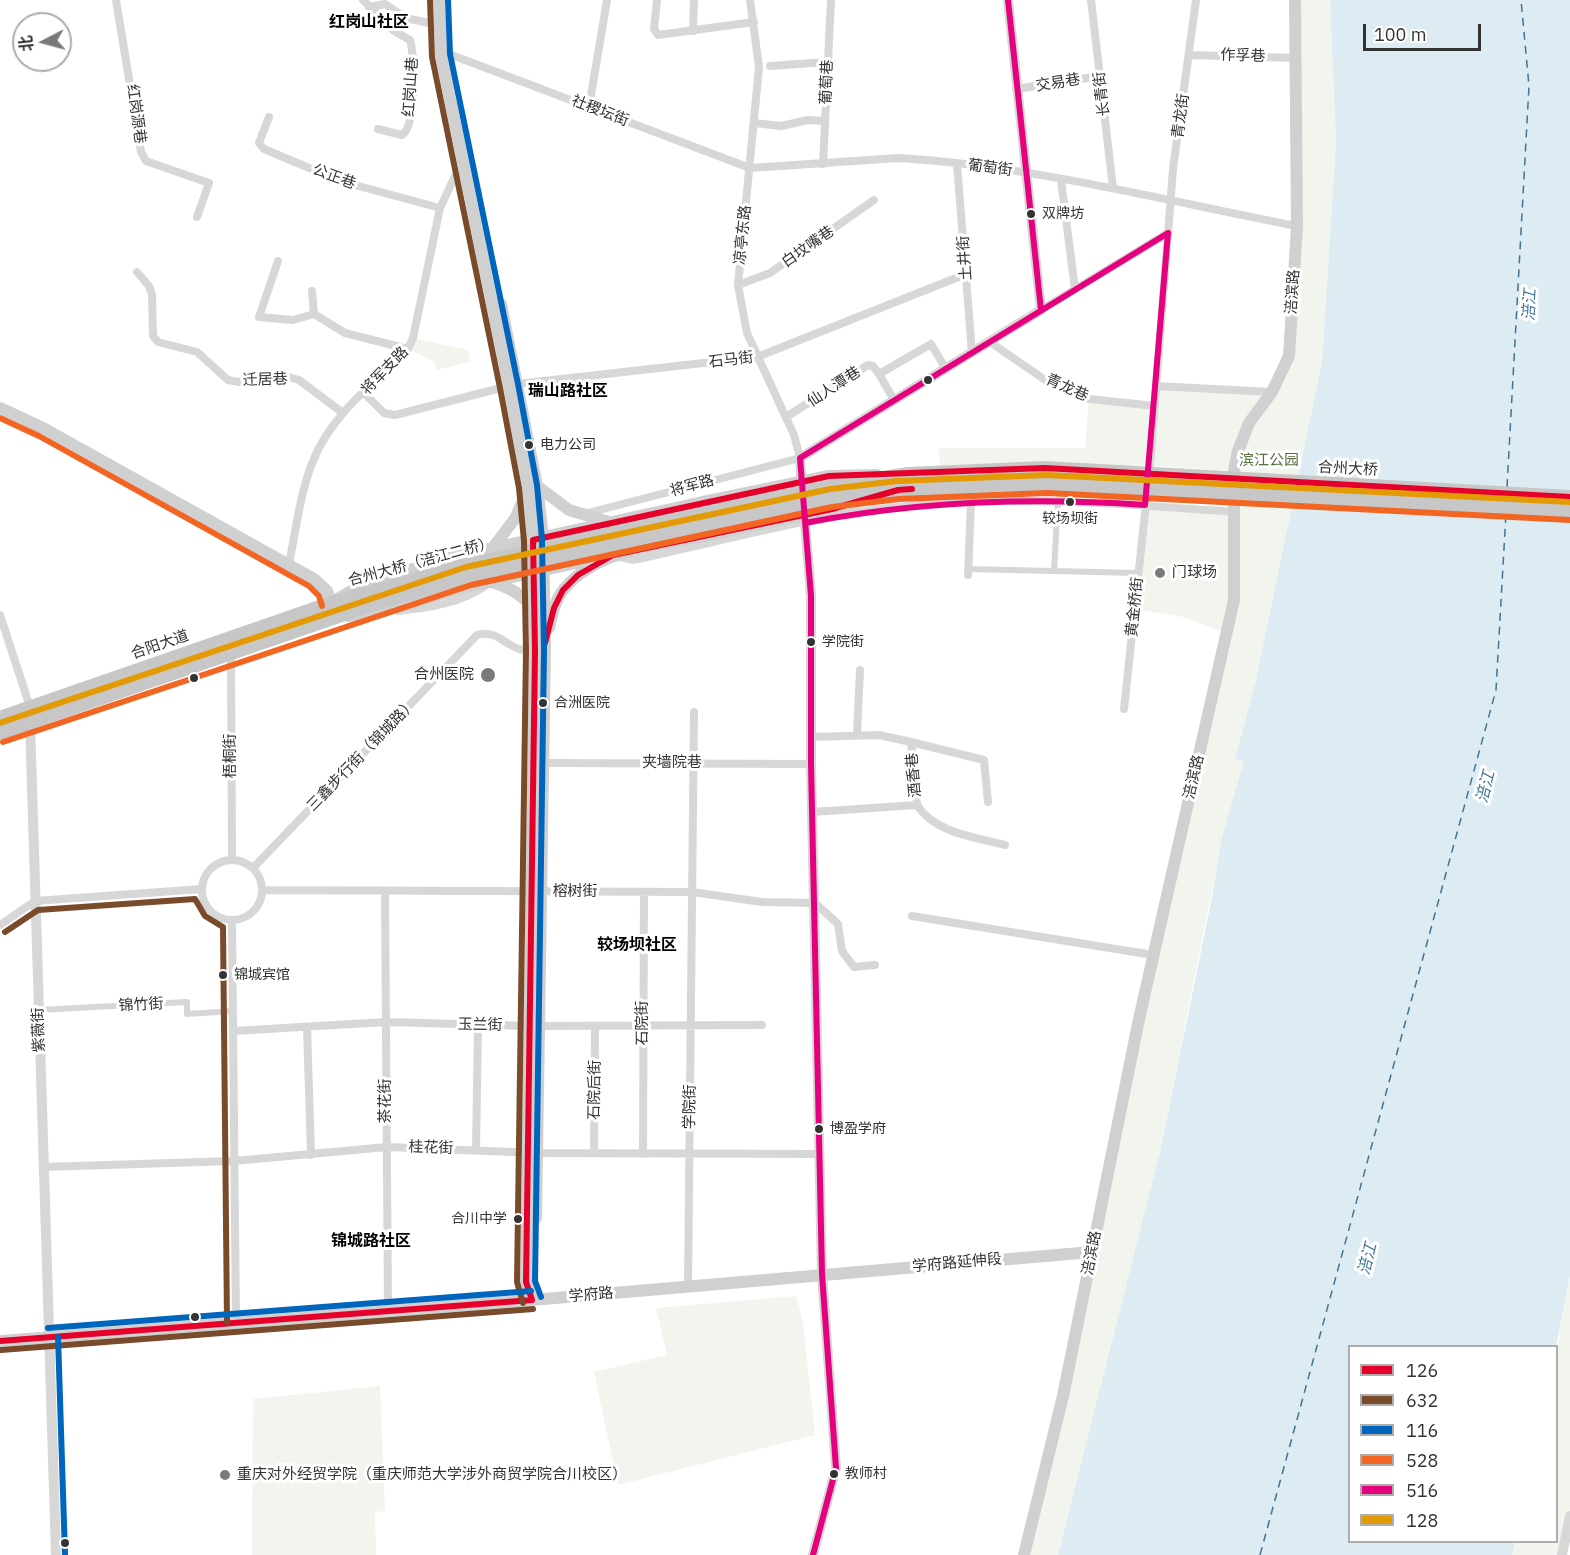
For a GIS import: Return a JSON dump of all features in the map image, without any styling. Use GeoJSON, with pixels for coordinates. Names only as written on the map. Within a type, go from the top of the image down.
{"type":"FeatureCollection","features":[{"type":"Feature","properties":{"kind":"highway","name":"合州大桥"},"geometry":{"type":"LineString","coordinates":[[908,474],[1045,468],[1570,497]]}},
{"type":"Feature","properties":{"kind":"highway","name":"合州大桥（涪江二桥）"},"geometry":{"type":"LineString","coordinates":[[333,610],[468,571],[831,487],[908,474]]}},
{"type":"Feature","properties":{"kind":"highway","name":"合州大桥"},"geometry":{"type":"LineString","coordinates":[[898,490],[1047,484],[1570,511]]}},
{"type":"Feature","properties":{"kind":"highway","name":"合州大桥（涪江二桥）"},"geometry":{"type":"LineString","coordinates":[[468,571],[831,498],[898,490]]}},
{"type":"Feature","properties":{"kind":"highway","name":"合阳大道"},"geometry":{"type":"LineString","coordinates":[[0,733],[231,653],[333,610]]}},
{"type":"Feature","properties":{"kind":"highway","name":"合阳大道"},"geometry":{"type":"LineString","coordinates":[[0,718],[333,610]]}},
{"type":"Feature","properties":{"kind":"main road"},"geometry":{"type":"LineString","coordinates":[[439,0],[438,25],[441,55],[513,385]]}},
{"type":"Feature","properties":{"kind":"main road"},"geometry":{"type":"LineString","coordinates":[[447,0],[449,54],[533,487],[538,538],[540,649],[532,1152],[532,1300]]}},
{"type":"Feature","properties":{"kind":"main road","name":"涪滨路"},"geometry":{"type":"LineString","coordinates":[[1024,1555],[1064,1396],[1153,955],[1234,600],[1234,471],[1238,451],[1249,423],[1272,392],[1289,356],[1297,226],[1295,0]]}},
{"type":"Feature","properties":{"kind":"main road"},"geometry":{"type":"LineString","coordinates":[[0,408],[43,428],[289,564],[327,591],[333,610]]}},
{"type":"Feature","properties":{"kind":"main road"},"geometry":{"type":"LineString","coordinates":[[333,610],[365,583],[538,538],[829,476],[908,474]]}},
{"type":"Feature","properties":{"kind":"main road"},"geometry":{"type":"LineString","coordinates":[[533,487],[555,502],[610,522]]}},
{"type":"Feature","properties":{"kind":"main road"},"geometry":{"type":"LineString","coordinates":[[492,549],[516,517],[533,487]]}},
{"type":"Feature","properties":{"kind":"main road"},"geometry":{"type":"LineString","coordinates":[[333,610],[377,613],[491,582],[832,509],[898,490]]}},
{"type":"Feature","properties":{"kind":"main road"},"geometry":{"type":"LineString","coordinates":[[540,649],[554,608],[563,590],[578,575],[613,555]]}},
{"type":"Feature","properties":{"kind":"main road"},"geometry":{"type":"LineString","coordinates":[[539,571],[535,611],[540,649]]}},
{"type":"Feature","properties":{"kind":"main road"},"geometry":{"type":"LineString","coordinates":[[491,582],[510,587],[525,598],[535,611]]}},
{"type":"Feature","properties":{"kind":"main road","name":"学府路延伸段"},"geometry":{"type":"LineString","coordinates":[[822,1274],[1092,1252]]}},
{"type":"Feature","properties":{"kind":"main road","name":"学府路"},"geometry":{"type":"LineString","coordinates":[[0,1341],[532,1300],[822,1274]]}},
{"type":"Feature","properties":{"kind":"street","name":"红岗源巷"},"geometry":{"type":"LineString","coordinates":[[116,0],[141,152],[146,161],[208,183],[197,217]]}},
{"type":"Feature","properties":{"kind":"street"},"geometry":{"type":"LineString","coordinates":[[589,106],[607,0]]}},
{"type":"Feature","properties":{"kind":"street"},"geometry":{"type":"LineString","coordinates":[[657,0],[654,29],[658,35],[754,22]]}},
{"type":"Feature","properties":{"kind":"street"},"geometry":{"type":"LineString","coordinates":[[693,31],[694,0]]}},
{"type":"Feature","properties":{"kind":"street","name":"凉亭东路"},"geometry":{"type":"LineString","coordinates":[[750,0],[759,67],[738,285],[742,314],[758,357],[786,417],[800,458]]}},
{"type":"Feature","properties":{"kind":"street","name":"葡萄巷"},"geometry":{"type":"LineString","coordinates":[[823,164],[831,0]]}},
{"type":"Feature","properties":{"kind":"street"},"geometry":{"type":"LineString","coordinates":[[1008,0],[1041,310]]}},
{"type":"Feature","properties":{"kind":"street","name":"长青街"},"geometry":{"type":"LineString","coordinates":[[1091,0],[1113,188]]}},
{"type":"Feature","properties":{"kind":"street","name":"青龙街"},"geometry":{"type":"LineString","coordinates":[[1156,386],[1170,202],[1196,0]]}},
{"type":"Feature","properties":{"kind":"street"},"geometry":{"type":"LineString","coordinates":[[366,4],[385,4],[406,18],[438,25]]}},
{"type":"Feature","properties":{"kind":"street","name":"红岗山巷"},"geometry":{"type":"LineString","coordinates":[[366,4],[393,31],[410,40],[415,55],[410,120],[406,132],[402,135],[378,129]]}},
{"type":"Feature","properties":{"kind":"street","name":"社稷坛街"},"geometry":{"type":"LineString","coordinates":[[449,54],[750,168]]}},
{"type":"Feature","properties":{"kind":"street","name":"作孚巷"},"geometry":{"type":"LineString","coordinates":[[1189,55],[1296,58]]}},
{"type":"Feature","properties":{"kind":"street"},"geometry":{"type":"LineString","coordinates":[[770,66],[827,62]]}},
{"type":"Feature","properties":{"kind":"street","name":"交易巷"},"geometry":{"type":"LineString","coordinates":[[1016,89],[1100,76]]}},
{"type":"Feature","properties":{"kind":"street","name":"公正巷"},"geometry":{"type":"LineString","coordinates":[[269,117],[259,143],[264,149],[340,181],[440,208]]}},
{"type":"Feature","properties":{"kind":"street"},"geometry":{"type":"LineString","coordinates":[[754,123],[781,126],[808,120],[825,121]]}},
{"type":"Feature","properties":{"kind":"street","name":"葡萄街"},"geometry":{"type":"LineString","coordinates":[[750,168],[899,158],[957,164],[1113,188],[1170,202],[1297,226]]}},
{"type":"Feature","properties":{"kind":"street","name":"土井街"},"geometry":{"type":"LineString","coordinates":[[957,164],[972,352]]}},
{"type":"Feature","properties":{"kind":"street","name":"将军支路"},"geometry":{"type":"LineString","coordinates":[[289,564],[312,462],[343,413],[408,349],[413,338],[440,208],[455,176],[465,172]]}},
{"type":"Feature","properties":{"kind":"street"},"geometry":{"type":"LineString","coordinates":[[1061,180],[1075,289]]}},
{"type":"Feature","properties":{"kind":"street","name":"白坟嘴巷"},"geometry":{"type":"LineString","coordinates":[[738,285],[770,273],[874,200]]}},
{"type":"Feature","properties":{"kind":"street"},"geometry":{"type":"LineString","coordinates":[[813,1555],[836,1468],[822,1274],[811,764],[811,596],[800,458],[1168,233]]}},
{"type":"Feature","properties":{"kind":"street"},"geometry":{"type":"LineString","coordinates":[[278,261],[259,317],[293,320],[314,314],[345,333],[408,349]]}},
{"type":"Feature","properties":{"kind":"street","name":"迁居巷"},"geometry":{"type":"LineString","coordinates":[[137,272],[152,294],[153,336],[158,342],[197,352],[228,380],[239,382],[277,377],[299,380],[343,413]]}},
{"type":"Feature","properties":{"kind":"street","name":"石马街"},"geometry":{"type":"LineString","coordinates":[[364,393],[384,413],[395,416],[513,385],[758,357],[966,274]]}},
{"type":"Feature","properties":{"kind":"street"},"geometry":{"type":"LineString","coordinates":[[312,291],[314,314]]}},
{"type":"Feature","properties":{"kind":"street","name":"青龙巷"},"geometry":{"type":"LineString","coordinates":[[990,342],[1051,384],[1089,399],[1155,406]]}},
{"type":"Feature","properties":{"kind":"street","name":"仙人潭巷"},"geometry":{"type":"LineString","coordinates":[[879,374],[931,344],[946,369]]}},
{"type":"Feature","properties":{"kind":"street","name":"仙人潭巷"},"geometry":{"type":"LineString","coordinates":[[786,417],[868,365],[873,366],[879,374],[894,400]]}},
{"type":"Feature","properties":{"kind":"street"},"geometry":{"type":"LineString","coordinates":[[1156,386],[1272,392]]}},
{"type":"Feature","properties":{"kind":"street","name":"黄金桥街"},"geometry":{"type":"LineString","coordinates":[[1124,709],[1156,386]]}},
{"type":"Feature","properties":{"kind":"street","name":"将军路"},"geometry":{"type":"LineString","coordinates":[[584,514],[800,458]]}},
{"type":"Feature","properties":{"kind":"street"},"geometry":{"type":"LineString","coordinates":[[613,555],[633,560],[805,523],[905,506],[1058,500],[1234,512]]}},
{"type":"Feature","properties":{"kind":"street"},"geometry":{"type":"LineString","coordinates":[[1054,571],[1058,500]]}},
{"type":"Feature","properties":{"kind":"street"},"geometry":{"type":"LineString","coordinates":[[971,502],[968,572],[1138,573]]}},
{"type":"Feature","properties":{"kind":"street"},"geometry":{"type":"LineString","coordinates":[[0,615],[30,707]]}},
{"type":"Feature","properties":{"kind":"street","name":"三鑫步行街（锦城路）"},"geometry":{"type":"LineString","coordinates":[[253,868],[477,635],[488,632],[519,649],[540,649]]}},
{"type":"Feature","properties":{"kind":"street","name":"梧桐街"},"geometry":{"type":"LineString","coordinates":[[231,653],[232,859]]}},
{"type":"Feature","properties":{"kind":"street"},"geometry":{"type":"LineString","coordinates":[[857,734],[860,670]]}},
{"type":"Feature","properties":{"kind":"street","name":"学院街"},"geometry":{"type":"LineString","coordinates":[[688,1286],[694,712]]}},
{"type":"Feature","properties":{"kind":"street","name":"紫薇街"},"geometry":{"type":"LineString","coordinates":[[30,723],[56,1555]]}},
{"type":"Feature","properties":{"kind":"street","name":"酒香巷"},"geometry":{"type":"LineString","coordinates":[[811,737],[879,735],[911,742],[917,805],[812,812]]}},
{"type":"Feature","properties":{"kind":"street"},"geometry":{"type":"LineString","coordinates":[[911,742],[984,760],[988,802]]}},
{"type":"Feature","properties":{"kind":"street","name":"夹墙院巷"},"geometry":{"type":"LineString","coordinates":[[538,763],[811,764]]}},
{"type":"Feature","properties":{"kind":"street"},"geometry":{"type":"LineString","coordinates":[[917,805],[925,818],[954,832],[1005,845]]}},
{"type":"Feature","properties":{"kind":"street"},"geometry":{"type":"LineString","coordinates":[[232,859],[253,868],[261,882],[262,890],[256,908],[249,914],[232,920],[222,918],[207,907],[202,890],[203,880],[214,865],[232,859]]}},
{"type":"Feature","properties":{"kind":"street"},"geometry":{"type":"LineString","coordinates":[[0,925],[35,901],[202,890]]}},
{"type":"Feature","properties":{"kind":"street","name":"榕树街"},"geometry":{"type":"LineString","coordinates":[[262,890],[692,892],[762,902],[815,903]]}},
{"type":"Feature","properties":{"kind":"street","name":"茶花街"},"geometry":{"type":"LineString","coordinates":[[385,891],[388,1311]]}},
{"type":"Feature","properties":{"kind":"street","name":"石院街"},"geometry":{"type":"LineString","coordinates":[[643,1154],[644,892]]}},
{"type":"Feature","properties":{"kind":"street"},"geometry":{"type":"LineString","coordinates":[[815,903],[838,924],[842,951],[854,967],[875,965]]}},
{"type":"Feature","properties":{"kind":"street"},"geometry":{"type":"LineString","coordinates":[[912,916],[1153,955]]}},
{"type":"Feature","properties":{"kind":"street"},"geometry":{"type":"LineString","coordinates":[[232,920],[236,1322]]}},
{"type":"Feature","properties":{"kind":"street","name":"锦竹街"},"geometry":{"type":"LineString","coordinates":[[39,1010],[187,1002],[187,1014],[233,1011]]}},
{"type":"Feature","properties":{"kind":"street","name":"玉兰街"},"geometry":{"type":"LineString","coordinates":[[233,1031],[386,1022],[534,1026],[762,1025]]}},
{"type":"Feature","properties":{"kind":"street"},"geometry":{"type":"LineString","coordinates":[[476,1150],[478,1025]]}},
{"type":"Feature","properties":{"kind":"street","name":"石院后街"},"geometry":{"type":"LineString","coordinates":[[594,1154],[596,1026]]}},
{"type":"Feature","properties":{"kind":"street"},"geometry":{"type":"LineString","coordinates":[[307,1027],[311,1155]]}},
{"type":"Feature","properties":{"kind":"street","name":"桂花街"},"geometry":{"type":"LineString","coordinates":[[44,1167],[234,1161],[387,1147],[594,1154],[819,1154]]}},
{"type":"Feature","properties":{"kind":"street"},"geometry":{"type":"LineString","coordinates":[[1562,1555],[1570,1515]]}},
{"type":"Feature","properties":{"kind":"green space","name":"滨江公园"},"geometry":{"type":"Polygon","coordinates":[[[1295,0],[1330,0],[1336,143],[1322,362],[1255,684],[1235,759],[1244,761],[1220,857],[1160,1150],[1124,1303],[1058,1555],[1024,1555],[1226,633],[1183,617],[1135,609],[1145,505],[1234,512],[1234,471],[1139,465],[1138,474],[940,472],[939,448],[1085,448],[1089,399],[1154,406],[1156,386],[1272,392],[1289,356],[1295,0]]]}},
{"type":"Feature","properties":{"kind":"green space"},"geometry":{"type":"Polygon","coordinates":[[[413,338],[468,350],[470,362],[437,370],[435,362],[408,349],[413,338]]]}},
{"type":"Feature","properties":{"kind":"green space"},"geometry":{"type":"Polygon","coordinates":[[[1570,1276],[1570,1516],[1562,1555],[1512,1555],[1515,1543],[1558,1543],[1557,1345],[1570,1276]]]}},
{"type":"Feature","properties":{"kind":"green space"},"geometry":{"type":"Polygon","coordinates":[[[796,1296],[803,1323],[815,1435],[618,1485],[594,1372],[667,1355],[656,1308],[796,1296]]]}},
{"type":"Feature","properties":{"kind":"green space"},"geometry":{"type":"Polygon","coordinates":[[[380,1386],[385,1511],[375,1512],[376,1555],[252,1555],[253,1399],[380,1386]]]}},
{"type":"Feature","properties":{"kind":"water","name":"涪江"},"geometry":{"type":"Polygon","coordinates":[[[1330,0],[1570,0],[1570,1276],[1556,1345],[1348,1345],[1348,1543],[1515,1543],[1512,1555],[1058,1555],[1160,1152],[1222,838],[1244,761],[1235,759],[1255,684],[1322,362],[1336,143],[1330,0]]]}},
{"type":"Feature","properties":{"kind":"ferry route"},"geometry":{"type":"LineString","coordinates":[[1507,487],[1529,86],[1521,0]]}},
{"type":"Feature","properties":{"kind":"ferry route"},"geometry":{"type":"LineString","coordinates":[[1260,1555],[1496,690],[1506,513]]}},
{"type":"Feature","properties":{"kind":"transit line","name":"632"},"geometry":{"type":"LineString","coordinates":[[430,0],[432,57],[500,388],[519,488],[524,541],[526,651],[517,1282],[523,1303]]}},
{"type":"Feature","properties":{"kind":"transit line","name":"116"},"geometry":{"type":"LineString","coordinates":[[448,0],[450,54],[518,384],[537,485],[542,539],[544,651],[535,1281],[541,1297]]}},
{"type":"Feature","properties":{"kind":"transit line","name":"516"},"geometry":{"type":"LineString","coordinates":[[1008,0],[1041,310]]}},
{"type":"Feature","properties":{"kind":"transit line","name":"516"},"geometry":{"type":"LineString","coordinates":[[805,523],[890,510],[974,503],[1059,501],[1145,505],[1168,233]]}},
{"type":"Feature","properties":{"kind":"transit line","name":"516"},"geometry":{"type":"LineString","coordinates":[[813,1555],[836,1468],[822,1274],[811,764],[811,596],[800,458],[1168,233]]}},
{"type":"Feature","properties":{"kind":"transit line","name":"528"},"geometry":{"type":"LineString","coordinates":[[0,418],[39,436],[309,586],[319,596],[322,606]]}},
{"type":"Feature","properties":{"kind":"transit line","name":"126"},"geometry":{"type":"LineString","coordinates":[[532,1300],[526,1282],[535,651],[533,540],[829,476],[1045,468],[1570,497]]}},
{"type":"Feature","properties":{"kind":"transit line","name":"128"},"geometry":{"type":"LineString","coordinates":[[0,723],[466,567],[830,489],[897,481],[1047,475],[1570,502]]}},
{"type":"Feature","properties":{"kind":"transit line","name":"126"},"geometry":{"type":"LineString","coordinates":[[545,643],[554,608],[563,590],[578,575],[613,555],[832,509],[898,490],[912,489]]}},
{"type":"Feature","properties":{"kind":"transit line","name":"528"},"geometry":{"type":"LineString","coordinates":[[3,742],[471,585],[832,507],[899,499],[1047,493],[1570,520]]}},
{"type":"Feature","properties":{"kind":"transit line","name":"632"},"geometry":{"type":"LineString","coordinates":[[5,932],[38,910],[195,899],[205,916],[223,927],[227,1322]]}},
{"type":"Feature","properties":{"kind":"transit line","name":"116"},"geometry":{"type":"LineString","coordinates":[[48,1328],[531,1291]]}},
{"type":"Feature","properties":{"kind":"transit line","name":"126"},"geometry":{"type":"LineString","coordinates":[[0,1341],[532,1300]]}},
{"type":"Feature","properties":{"kind":"transit line","name":"632"},"geometry":{"type":"LineString","coordinates":[[1,1350],[533,1309]]}},
{"type":"Feature","properties":{"kind":"transit line","name":"116"},"geometry":{"type":"LineString","coordinates":[[58,1337],[65,1555]]}},
{"type":"Feature","properties":{"kind":"place","name":"双牌坊"},"geometry":{"type":"Point","coordinates":[1031,214]}},
{"type":"Feature","properties":{"kind":"place","name":"电力公司"},"geometry":{"type":"Point","coordinates":[529,445]}},
{"type":"Feature","properties":{"kind":"place","name":"较场坝街"},"geometry":{"type":"Point","coordinates":[1070,502]}},
{"type":"Feature","properties":{"kind":"place","name":"门球场"},"geometry":{"type":"Point","coordinates":[1160,573]}},
{"type":"Feature","properties":{"kind":"place","name":"学院街"},"geometry":{"type":"Point","coordinates":[811,642]}},
{"type":"Feature","properties":{"kind":"place","name":"合州医院"},"geometry":{"type":"Point","coordinates":[488,675]}},
{"type":"Feature","properties":{"kind":"place","name":"合洲医院"},"geometry":{"type":"Point","coordinates":[543,703]}},
{"type":"Feature","properties":{"kind":"place","name":"锦城宾馆"},"geometry":{"type":"Point","coordinates":[223,975]}},
{"type":"Feature","properties":{"kind":"place","name":"博盈学府"},"geometry":{"type":"Point","coordinates":[819,1129]}},
{"type":"Feature","properties":{"kind":"place","name":"合川中学"},"geometry":{"type":"Point","coordinates":[518,1219]}},
{"type":"Feature","properties":{"kind":"place","name":"教师村"},"geometry":{"type":"Point","coordinates":[834,1474]}},
{"type":"Feature","properties":{"kind":"place","name":"重庆对外经贸学院（重庆师范大学涉外商贸学院合川校区）"},"geometry":{"type":"Point","coordinates":[225,1475]}},
{"type":"Feature","properties":{"kind":"district","name":"红岗山社区"},"geometry":{"type":"Point","coordinates":[369,22]}},
{"type":"Feature","properties":{"kind":"district","name":"瑞山路社区"},"geometry":{"type":"Point","coordinates":[568,391]}},
{"type":"Feature","properties":{"kind":"district","name":"较场坝社区"},"geometry":{"type":"Point","coordinates":[637,945]}},
{"type":"Feature","properties":{"kind":"district","name":"锦城路社区"},"geometry":{"type":"Point","coordinates":[371,1241]}}]}
